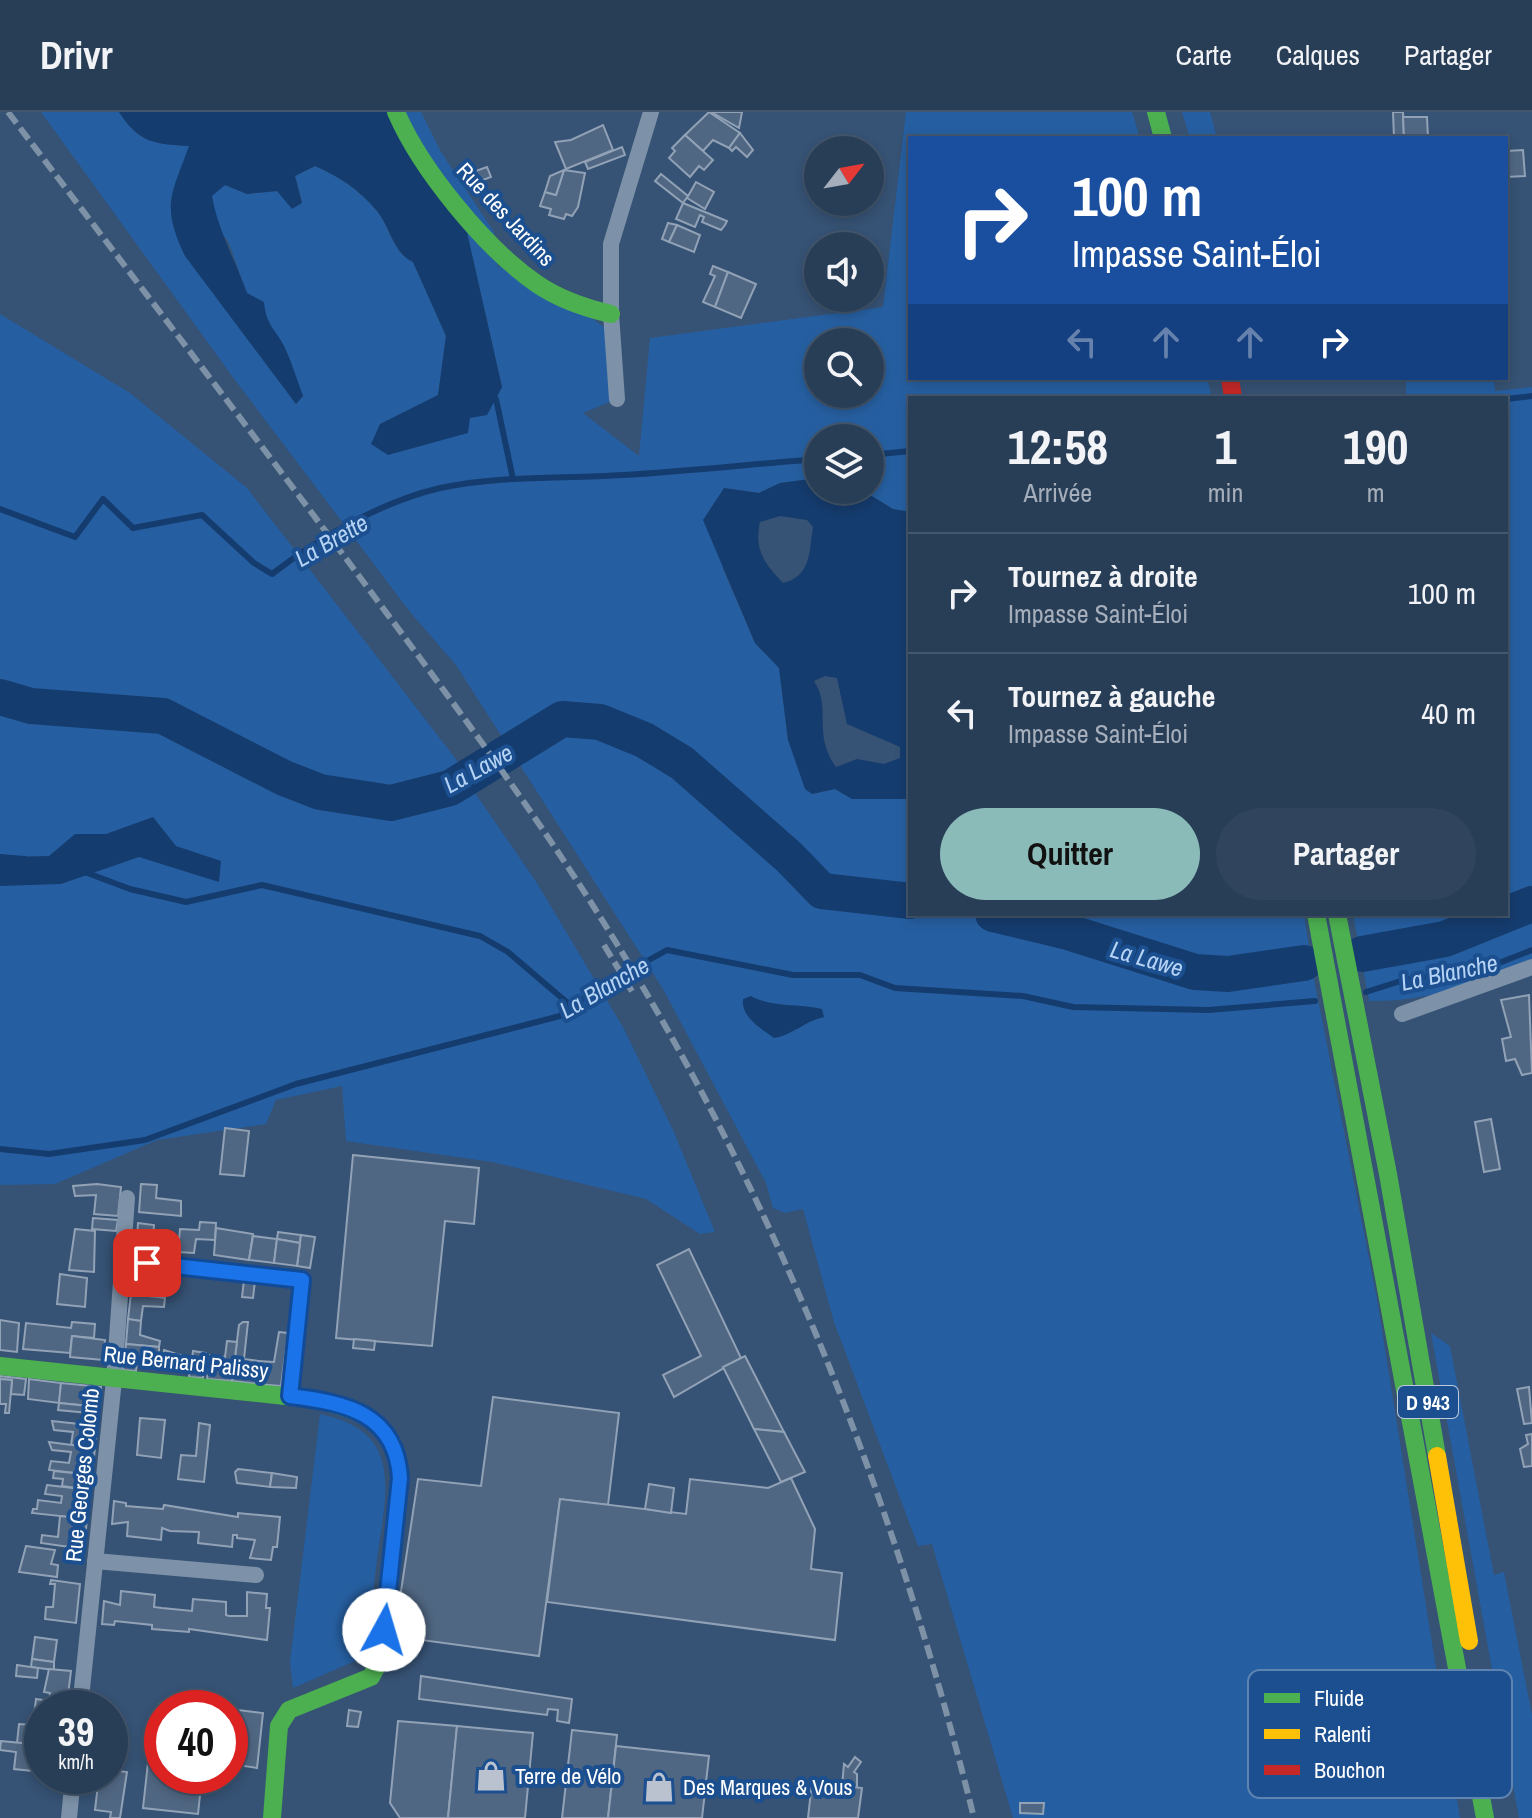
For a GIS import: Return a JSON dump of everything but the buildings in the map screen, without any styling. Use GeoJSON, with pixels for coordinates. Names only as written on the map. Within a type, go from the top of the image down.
{"type":"FeatureCollection","features":[{"type":"Feature","properties":{"kind":"main road","name":"Rue des Jardins"},"geometry":{"type":"LineString","coordinates":[[396,112],[422,156],[468,216],[534,282],[579,307],[611,314]]}},
{"type":"Feature","properties":{"kind":"main road"},"geometry":{"type":"LineString","coordinates":[[1156,112],[1162,136]]}},
{"type":"Feature","properties":{"kind":"main road","name":"D 943"},"geometry":{"type":"LineString","coordinates":[[1316,916],[1457,1670]]}},
{"type":"Feature","properties":{"kind":"main road","name":"D 943"},"geometry":{"type":"LineString","coordinates":[[1337,916],[1388,1174],[1474,1670]]}},
{"type":"Feature","properties":{"kind":"main road","name":"Rue Bernard Palissy"},"geometry":{"type":"LineString","coordinates":[[0,1366],[290,1396],[348,1407],[384,1428],[399,1459],[400,1478],[380,1660],[371,1677],[289,1710],[279,1726],[272,1818]]}},
{"type":"Feature","properties":{"kind":"main road","name":"D 943"},"geometry":{"type":"LineString","coordinates":[[1481,1798],[1485,1818]]}},
{"type":"Feature","properties":{"kind":"main road","name":"D 943"},"geometry":{"type":"LineString","coordinates":[[1497,1798],[1500,1818]]}},
{"type":"Feature","properties":{"kind":"street"},"geometry":{"type":"LineString","coordinates":[[617,399],[611,314],[611,244],[651,112]]}},
{"type":"Feature","properties":{"kind":"street"},"geometry":{"type":"LineString","coordinates":[[1402,1014],[1532,967]]}},
{"type":"Feature","properties":{"kind":"street","name":"Rue Georges Colomb"},"geometry":{"type":"LineString","coordinates":[[82,1690],[114,1380],[127,1198]]}},
{"type":"Feature","properties":{"kind":"street"},"geometry":{"type":"LineString","coordinates":[[123,1262],[302,1280],[290,1396]]}},
{"type":"Feature","properties":{"kind":"street"},"geometry":{"type":"LineString","coordinates":[[95,1561],[256,1575]]}},
{"type":"Feature","properties":{"kind":"street"},"geometry":{"type":"LineString","coordinates":[[69,1818],[71,1794]]}},
{"type":"Feature","properties":{"kind":"shaded area"},"geometry":{"type":"Polygon","coordinates":[[[41,112],[119,112],[133,130],[148,140],[190,146],[171,200],[178,239],[185,256],[296,404],[303,396],[283,344],[274,336],[265,315],[247,294],[229,243],[217,226],[211,195],[225,185],[247,194],[277,191],[302,202],[295,176],[315,166],[363,197],[377,211],[401,253],[413,262],[446,336],[438,395],[380,425],[487,415],[502,387],[464,220],[387,112],[421,112],[441,152],[494,232],[498,268],[510,258],[612,333],[617,399],[583,413],[639,456],[650,338],[845,312],[884,312],[906,112],[1132,112],[1139,136],[908,136],[908,380],[1208,380],[1212,396],[908,396],[908,512],[884,503],[884,424],[804,424],[804,480],[780,483],[759,493],[724,488],[723,569],[755,643],[779,668],[788,740],[812,794],[835,789],[852,799],[908,799],[908,916],[1304,916],[1377,1299],[1436,1670],[1248,1670],[1248,1798],[1457,1798],[1460,1818],[1013,1818],[932,1544],[918,1546],[834,1322],[803,1209],[785,1213],[773,1208],[766,1183],[663,989],[456,665],[410,612],[232,376],[41,112]]]}},
{"type":"Feature","properties":{"kind":"shaded area"},"geometry":{"type":"Polygon","coordinates":[[[119,112],[387,112],[464,219],[502,387],[487,415],[470,418],[468,433],[388,455],[371,444],[380,424],[438,395],[446,336],[413,262],[401,253],[377,211],[349,185],[315,166],[295,176],[302,203],[292,209],[277,191],[247,194],[225,185],[212,196],[247,293],[264,302],[269,322],[290,360],[303,396],[296,404],[185,256],[173,224],[171,201],[189,146],[148,140],[133,130],[119,112]]]}},
{"type":"Feature","properties":{"kind":"shaded area"},"geometry":{"type":"Polygon","coordinates":[[[1182,112],[1210,112],[1216,136],[1189,136],[1182,112]]]}},
{"type":"Feature","properties":{"kind":"shaded area"},"geometry":{"type":"Polygon","coordinates":[[[0,314],[130,393],[247,488],[462,767],[471,787],[537,883],[624,1029],[673,1130],[715,1232],[700,1234],[646,1199],[492,1162],[346,1141],[342,1086],[276,1100],[266,1124],[157,1140],[55,1184],[0,1185],[0,314]]]}},
{"type":"Feature","properties":{"kind":"shaded area"},"geometry":{"type":"Polygon","coordinates":[[[1406,380],[1494,380],[1495,391],[1532,387],[1532,959],[1472,983],[1433,994],[1369,1001],[1353,916],[1508,916],[1508,396],[1406,396],[1406,380]]]}},
{"type":"Feature","properties":{"kind":"shaded area"},"geometry":{"type":"Polygon","coordinates":[[[804,480],[804,504],[884,503],[908,512],[908,799],[852,799],[835,789],[812,794],[805,789],[788,740],[779,668],[755,643],[703,520],[724,488],[759,493],[780,483],[804,480]],[[780,516],[760,522],[758,541],[762,556],[783,583],[792,580],[804,569],[813,527],[807,520],[780,516]],[[825,676],[814,681],[822,701],[825,743],[836,767],[857,759],[884,764],[900,758],[900,747],[847,724],[837,678],[825,676]]]}},
{"type":"Feature","properties":{"kind":"shaded area"},"geometry":{"type":"Polygon","coordinates":[[[153,817],[176,846],[221,861],[219,882],[139,857],[61,884],[0,886],[0,857],[49,856],[75,834],[106,834],[153,817]]]}},
{"type":"Feature","properties":{"kind":"shaded area"},"geometry":{"type":"Polygon","coordinates":[[[751,996],[768,1002],[822,1009],[824,1017],[774,1038],[752,1022],[745,1011],[743,999],[751,996]]]}},
{"type":"Feature","properties":{"kind":"shaded area"},"geometry":{"type":"Polygon","coordinates":[[[1431,1333],[1450,1346],[1494,1575],[1504,1572],[1532,1715],[1532,1818],[1519,1818],[1512,1779],[1512,1670],[1492,1670],[1431,1333]]]}},
{"type":"Feature","properties":{"kind":"shaded area"},"geometry":{"type":"Polygon","coordinates":[[[320,1414],[348,1423],[367,1436],[379,1452],[384,1472],[383,1517],[370,1625],[362,1658],[293,1688],[290,1662],[320,1414]]]}},
{"type":"Feature","properties":{"kind":"waterway"},"geometry":{"type":"LineString","coordinates":[[1508,399],[1532,396]]}},
{"type":"Feature","properties":{"kind":"waterway"},"geometry":{"type":"LineString","coordinates":[[496,399],[513,479]]}},
{"type":"Feature","properties":{"kind":"waterway"},"geometry":{"type":"LineString","coordinates":[[884,454],[908,451]]}},
{"type":"Feature","properties":{"kind":"waterway","name":"La Brette"},"geometry":{"type":"LineString","coordinates":[[0,509],[75,537],[103,499],[133,528],[202,515],[254,563],[272,574],[352,522],[396,502],[440,488],[508,479],[623,475],[804,460]]}},
{"type":"Feature","properties":{"kind":"waterway","name":"La Lawe"},"geometry":{"type":"LineString","coordinates":[[0,697],[31,706],[163,716],[284,778],[320,792],[391,803],[450,788],[562,719],[600,722],[644,740],[682,763],[789,857],[822,891],[908,901]]}},
{"type":"Feature","properties":{"kind":"waterway"},"geometry":{"type":"LineString","coordinates":[[0,857],[24,859]]}},
{"type":"Feature","properties":{"kind":"waterway"},"geometry":{"type":"LineString","coordinates":[[82,871],[130,889],[186,902],[262,885],[480,936],[508,952],[570,1005]]}},
{"type":"Feature","properties":{"kind":"waterway","name":"La Brette"},"geometry":{"type":"LineString","coordinates":[[1508,914],[1532,904]]}},
{"type":"Feature","properties":{"kind":"waterway","name":"La Lawe"},"geometry":{"type":"LineString","coordinates":[[1001,916],[1068,932],[1195,972],[1228,974],[1304,963]]}},
{"type":"Feature","properties":{"kind":"waterway","name":"La Brette"},"geometry":{"type":"LineString","coordinates":[[1362,954],[1445,939],[1502,916]]}},
{"type":"Feature","properties":{"kind":"waterway","name":"La Blanche"},"geometry":{"type":"LineString","coordinates":[[0,1149],[49,1154],[145,1140],[296,1084],[560,1016],[593,991],[667,950],[793,975],[860,975],[895,988],[1023,996],[1073,1007],[1209,1010],[1315,1001]]}},
{"type":"Feature","properties":{"kind":"waterway","name":"La Blanche"},"geometry":{"type":"LineString","coordinates":[[1366,992],[1404,980],[1481,970],[1532,950]]}},
{"type":"Feature","properties":{"kind":"railway"},"geometry":{"type":"LineString","coordinates":[[8,112],[318,521],[500,769],[567,865],[687,1064],[740,1167],[834,1378],[875,1486],[911,1595],[974,1818]]}},
{"type":"Feature","properties":{"kind":"railway"},"geometry":{"type":"LineString","coordinates":[[604,945],[633,993]]}},
{"type":"Feature","properties":{"kind":"traffic: fast"},"geometry":{"type":"LineString","coordinates":[[396,112],[421,158],[456,206],[517,269],[545,289],[572,302],[611,314]]}},
{"type":"Feature","properties":{"kind":"traffic: fast"},"geometry":{"type":"LineString","coordinates":[[1156,112],[1162,136]]}},
{"type":"Feature","properties":{"kind":"traffic: fast"},"geometry":{"type":"LineString","coordinates":[[1316,916],[1457,1670]]}},
{"type":"Feature","properties":{"kind":"traffic: fast"},"geometry":{"type":"LineString","coordinates":[[1337,916],[1388,1174],[1437,1456]]}},
{"type":"Feature","properties":{"kind":"traffic: fast"},"geometry":{"type":"LineString","coordinates":[[0,1366],[313,1399],[361,1414],[384,1431],[392,1444],[400,1478],[380,1660],[371,1677],[289,1710],[279,1726],[272,1818]]}},
{"type":"Feature","properties":{"kind":"traffic: fast"},"geometry":{"type":"LineString","coordinates":[[1481,1798],[1485,1818]]}},
{"type":"Feature","properties":{"kind":"traffic: slow"},"geometry":{"type":"LineString","coordinates":[[1437,1456],[1469,1641]]}},
{"type":"Feature","properties":{"kind":"traffic: jam"},"geometry":{"type":"LineString","coordinates":[[1230,380],[1233,396]]}},
{"type":"Feature","properties":{"kind":"place","name":"Terre de Vélo"},"geometry":{"type":"Point","coordinates":[491,1776]}},
{"type":"Feature","properties":{"kind":"place","name":"Des Marques & Vous"},"geometry":{"type":"Point","coordinates":[659,1787]}},
{"type":"Feature","properties":{"kind":"route"},"geometry":{"type":"LineString","coordinates":[[147,1263],[302,1280],[290,1396],[348,1407],[369,1418],[384,1428],[393,1441],[399,1459],[400,1478],[384,1630]]}}]}
